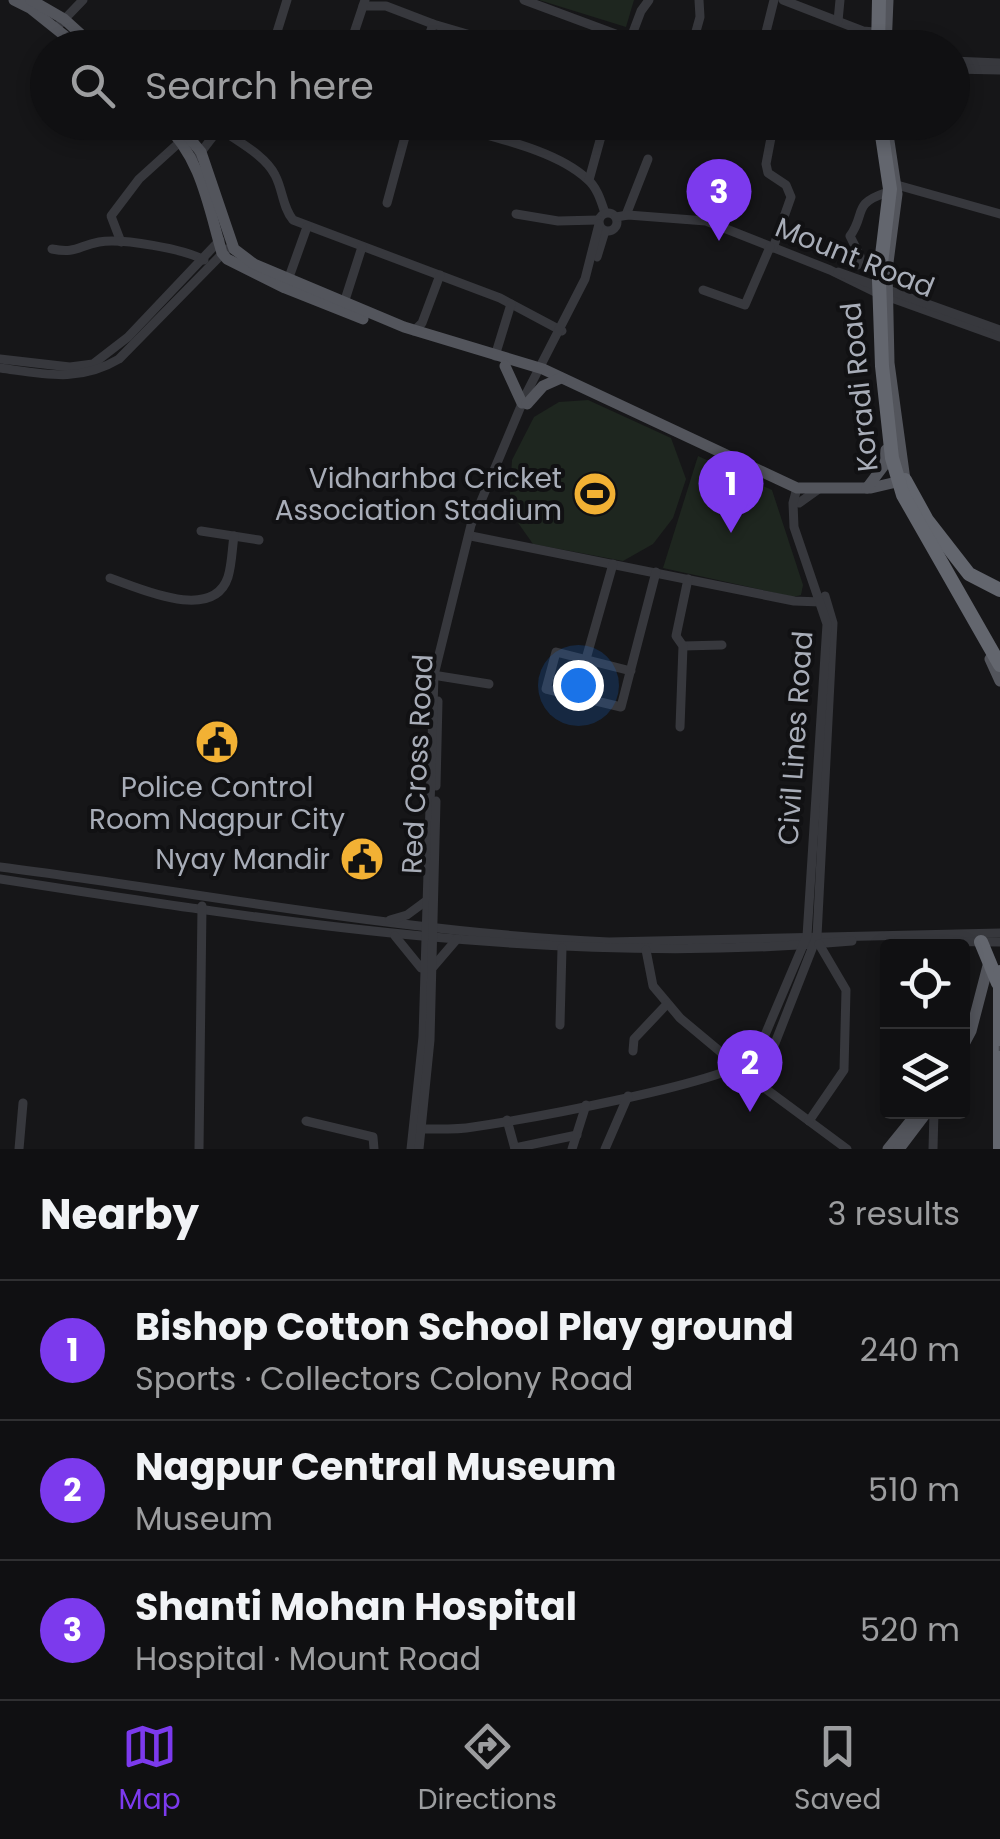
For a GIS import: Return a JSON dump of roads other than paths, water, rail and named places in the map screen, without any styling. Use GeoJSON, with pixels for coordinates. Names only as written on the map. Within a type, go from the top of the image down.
{"type":"FeatureCollection","features":[{"type":"Feature","properties":{"kind":"highway"},"geometry":{"type":"LineString","coordinates":[[880,30],[881,0]]}},
{"type":"Feature","properties":{"kind":"highway"},"geometry":{"type":"LineString","coordinates":[[883,140],[890,189],[879,280],[882,366],[892,458],[904,495],[1000,664]]}},
{"type":"Feature","properties":{"kind":"highway"},"geometry":{"type":"LineString","coordinates":[[884,140],[894,198],[884,260],[883,300],[895,453],[907,494],[968,592],[1000,653]]}},
{"type":"Feature","properties":{"kind":"highway"},"geometry":{"type":"LineString","coordinates":[[900,482],[969,574],[1000,599]]}},
{"type":"Feature","properties":{"kind":"highway"},"geometry":{"type":"LineString","coordinates":[[924,540],[944,552],[965,583],[1000,590]]}},
{"type":"Feature","properties":{"kind":"highway"},"geometry":{"type":"LineString","coordinates":[[981,942],[996,972],[1000,1149]]}},
{"type":"Feature","properties":{"kind":"main road"},"geometry":{"type":"LineString","coordinates":[[14,0],[60,23],[66,30]]}},
{"type":"Feature","properties":{"kind":"main road"},"geometry":{"type":"LineString","coordinates":[[31,0],[70,30]]}},
{"type":"Feature","properties":{"kind":"main road"},"geometry":{"type":"LineString","coordinates":[[874,30],[881,0]]}},
{"type":"Feature","properties":{"kind":"main road"},"geometry":{"type":"LineString","coordinates":[[186,140],[198,156],[225,243],[246,270],[420,341],[546,373],[801,488],[867,488],[900,482],[881,290],[897,185],[886,140]]}},
{"type":"Feature","properties":{"kind":"main road","name":"Koradi Road"},"geometry":{"type":"LineString","coordinates":[[882,140],[885,192],[876,258],[881,290],[886,450],[924,540],[1000,681]]}},
{"type":"Feature","properties":{"kind":"main road"},"geometry":{"type":"LineString","coordinates":[[225,243],[254,264],[288,280],[500,361],[524,404],[543,386],[546,373]]}},
{"type":"Feature","properties":{"kind":"main road"},"geometry":{"type":"LineString","coordinates":[[867,488],[885,464],[886,450]]}},
{"type":"Feature","properties":{"kind":"main road"},"geometry":{"type":"LineString","coordinates":[[963,1029],[996,972]]}},
{"type":"Feature","properties":{"kind":"main road"},"geometry":{"type":"LineString","coordinates":[[970,1033],[973,1016]]}},
{"type":"Feature","properties":{"kind":"main road"},"geometry":{"type":"LineString","coordinates":[[888,1149],[912,1119]]}},
{"type":"Feature","properties":{"kind":"main road"},"geometry":{"type":"LineString","coordinates":[[899,1149],[924,1119]]}},
{"type":"Feature","properties":{"kind":"street"},"geometry":{"type":"LineString","coordinates":[[60,23],[83,0]]}},
{"type":"Feature","properties":{"kind":"street"},"geometry":{"type":"LineString","coordinates":[[278,30],[287,0]]}},
{"type":"Feature","properties":{"kind":"street"},"geometry":{"type":"LineString","coordinates":[[524,0],[597,30]]}},
{"type":"Feature","properties":{"kind":"street"},"geometry":{"type":"LineString","coordinates":[[635,30],[650,0]]}},
{"type":"Feature","properties":{"kind":"street"},"geometry":{"type":"LineString","coordinates":[[696,30],[699,0]]}},
{"type":"Feature","properties":{"kind":"street"},"geometry":{"type":"LineString","coordinates":[[766,30],[774,0]]}},
{"type":"Feature","properties":{"kind":"street"},"geometry":{"type":"LineString","coordinates":[[838,21],[840,0]]}},
{"type":"Feature","properties":{"kind":"street"},"geometry":{"type":"LineString","coordinates":[[787,1],[867,30]]}},
{"type":"Feature","properties":{"kind":"street"},"geometry":{"type":"LineString","coordinates":[[354,30],[364,3],[386,6],[453,30]]}},
{"type":"Feature","properties":{"kind":"street"},"geometry":{"type":"LineString","coordinates":[[431,30],[433,24]]}},
{"type":"Feature","properties":{"kind":"street"},"geometry":{"type":"LineString","coordinates":[[970,66],[1000,67]]}},
{"type":"Feature","properties":{"kind":"street"},"geometry":{"type":"LineString","coordinates":[[121,242],[111,216],[140,179],[183,140]]}},
{"type":"Feature","properties":{"kind":"street"},"geometry":{"type":"LineString","coordinates":[[198,156],[210,140]]}},
{"type":"Feature","properties":{"kind":"street"},"geometry":{"type":"LineString","coordinates":[[240,140],[270,166],[284,209],[293,220],[511,304],[560,331],[591,276],[602,222]]}},
{"type":"Feature","properties":{"kind":"street"},"geometry":{"type":"LineString","coordinates":[[387,203],[404,140]]}},
{"type":"Feature","properties":{"kind":"street"},"geometry":{"type":"LineString","coordinates":[[499,140],[543,154],[589,180]]}},
{"type":"Feature","properties":{"kind":"street"},"geometry":{"type":"LineString","coordinates":[[600,140],[589,180],[602,222],[611,231],[623,218],[648,159]]}},
{"type":"Feature","properties":{"kind":"street"},"geometry":{"type":"LineString","coordinates":[[703,290],[745,305],[772,247],[791,197],[786,186],[768,172],[771,140]]}},
{"type":"Feature","properties":{"kind":"street"},"geometry":{"type":"LineString","coordinates":[[897,185],[1000,214]]}},
{"type":"Feature","properties":{"kind":"street"},"geometry":{"type":"LineString","coordinates":[[858,265],[860,256],[850,236],[859,208],[885,192]]}},
{"type":"Feature","properties":{"kind":"street","name":"Mount Road"},"geometry":{"type":"LineString","coordinates":[[516,214],[558,221],[688,218],[706,222],[1000,333]]}},
{"type":"Feature","properties":{"kind":"street"},"geometry":{"type":"LineString","coordinates":[[288,280],[308,227]]}},
{"type":"Feature","properties":{"kind":"street"},"geometry":{"type":"LineString","coordinates":[[52,250],[72,253],[98,242],[121,242],[207,262]]}},
{"type":"Feature","properties":{"kind":"street"},"geometry":{"type":"LineString","coordinates":[[0,368],[75,375],[99,371],[119,359],[225,243]]}},
{"type":"Feature","properties":{"kind":"street"},"geometry":{"type":"LineString","coordinates":[[344,303],[362,247]]}},
{"type":"Feature","properties":{"kind":"street"},"geometry":{"type":"LineString","coordinates":[[0,359],[70,367],[93,364],[128,337],[207,262]]}},
{"type":"Feature","properties":{"kind":"street"},"geometry":{"type":"LineString","coordinates":[[414,330],[422,323],[440,275]]}},
{"type":"Feature","properties":{"kind":"street"},"geometry":{"type":"LineString","coordinates":[[500,361],[511,304]]}},
{"type":"Feature","properties":{"kind":"street","name":"Red Cross Road"},"geometry":{"type":"LineString","coordinates":[[414,1149],[430,1040],[427,970],[439,676],[471,536],[524,404],[546,373],[560,331]]}},
{"type":"Feature","properties":{"kind":"street"},"geometry":{"type":"LineString","coordinates":[[433,795],[434,675],[447,616],[471,524],[524,404]]}},
{"type":"Feature","properties":{"kind":"street"},"geometry":{"type":"LineString","coordinates":[[759,1084],[812,941],[833,623],[799,524],[796,503],[783,482]]}},
{"type":"Feature","properties":{"kind":"street"},"geometry":{"type":"LineString","coordinates":[[796,503],[801,488]]}},
{"type":"Feature","properties":{"kind":"street"},"geometry":{"type":"LineString","coordinates":[[796,503],[820,488]]}},
{"type":"Feature","properties":{"kind":"street","name":"Civil Lines Road"},"geometry":{"type":"LineString","coordinates":[[796,503],[794,528],[826,624],[812,941]]}},
{"type":"Feature","properties":{"kind":"street"},"geometry":{"type":"LineString","coordinates":[[202,531],[259,540]]}},
{"type":"Feature","properties":{"kind":"street"},"geometry":{"type":"LineString","coordinates":[[110,578],[170,598],[194,602],[206,598],[224,585],[228,577],[234,536]]}},
{"type":"Feature","properties":{"kind":"street"},"geometry":{"type":"LineString","coordinates":[[471,536],[794,601],[821,602]]}},
{"type":"Feature","properties":{"kind":"street"},"geometry":{"type":"LineString","coordinates":[[586,659],[613,564]]}},
{"type":"Feature","properties":{"kind":"street"},"geometry":{"type":"LineString","coordinates":[[630,670],[556,652],[546,689],[621,707],[656,572]]}},
{"type":"Feature","properties":{"kind":"street"},"geometry":{"type":"LineString","coordinates":[[688,579],[676,631],[678,643],[722,645]]}},
{"type":"Feature","properties":{"kind":"street"},"geometry":{"type":"LineString","coordinates":[[680,726],[683,646]]}},
{"type":"Feature","properties":{"kind":"street"},"geometry":{"type":"LineString","coordinates":[[439,676],[489,684]]}},
{"type":"Feature","properties":{"kind":"street"},"geometry":{"type":"LineString","coordinates":[[0,867],[395,936],[562,948],[646,950],[1000,933]]}},
{"type":"Feature","properties":{"kind":"street"},"geometry":{"type":"LineString","coordinates":[[0,879],[382,922],[608,942],[1000,942]]}},
{"type":"Feature","properties":{"kind":"street"},"geometry":{"type":"LineString","coordinates":[[382,922],[407,915],[429,901],[446,921],[466,930]]}},
{"type":"Feature","properties":{"kind":"street"},"geometry":{"type":"LineString","coordinates":[[199,1149],[202,903]]}},
{"type":"Feature","properties":{"kind":"street"},"geometry":{"type":"LineString","coordinates":[[395,936],[427,970],[456,940]]}},
{"type":"Feature","properties":{"kind":"street"},"geometry":{"type":"LineString","coordinates":[[417,1133],[470,1128],[586,1105],[688,1084],[740,1067],[756,1056],[812,941]]}},
{"type":"Feature","properties":{"kind":"street"},"geometry":{"type":"LineString","coordinates":[[809,1121],[844,1070],[846,990],[812,941]]}},
{"type":"Feature","properties":{"kind":"street"},"geometry":{"type":"LineString","coordinates":[[560,1025],[562,948]]}},
{"type":"Feature","properties":{"kind":"street"},"geometry":{"type":"LineString","coordinates":[[646,950],[649,978],[667,1004],[759,1084],[847,1149]]}},
{"type":"Feature","properties":{"kind":"street"},"geometry":{"type":"LineString","coordinates":[[633,1051],[634,1039],[667,1004]]}},
{"type":"Feature","properties":{"kind":"street"},"geometry":{"type":"LineString","coordinates":[[606,1149],[628,1096]]}},
{"type":"Feature","properties":{"kind":"street"},"geometry":{"type":"LineString","coordinates":[[19,1149],[23,1102]]}},
{"type":"Feature","properties":{"kind":"street"},"geometry":{"type":"LineString","coordinates":[[572,1149],[586,1105]]}},
{"type":"Feature","properties":{"kind":"street"},"geometry":{"type":"LineString","coordinates":[[931,1119],[933,1149]]}},
{"type":"Feature","properties":{"kind":"street"},"geometry":{"type":"LineString","coordinates":[[508,1120],[515,1148],[577,1135]]}},
{"type":"Feature","properties":{"kind":"street"},"geometry":{"type":"LineString","coordinates":[[306,1121],[373,1137],[374,1149]]}},
{"type":"Feature","properties":{"kind":"railway"},"geometry":{"type":"LineString","coordinates":[[1000,1046],[1000,1051]]}},
{"type":"Feature","properties":{"kind":"place","name":"Shanti Mohan Hospital"},"geometry":{"type":"Point","coordinates":[719,241]}},
{"type":"Feature","properties":{"kind":"place","name":"Vidharhba Cricket Association Stadium"},"geometry":{"type":"Point","coordinates":[595,494]}},
{"type":"Feature","properties":{"kind":"place","name":"Bishop Cotton School Play ground"},"geometry":{"type":"Point","coordinates":[731,533]}},
{"type":"Feature","properties":{"kind":"place","name":"Police Control Room Nagpur City"},"geometry":{"type":"Point","coordinates":[217,742]}},
{"type":"Feature","properties":{"kind":"place","name":"Nyay Mandir"},"geometry":{"type":"Point","coordinates":[362,859]}},
{"type":"Feature","properties":{"kind":"place","name":"Nagpur Central Museum"},"geometry":{"type":"Point","coordinates":[750,1112]}}]}
